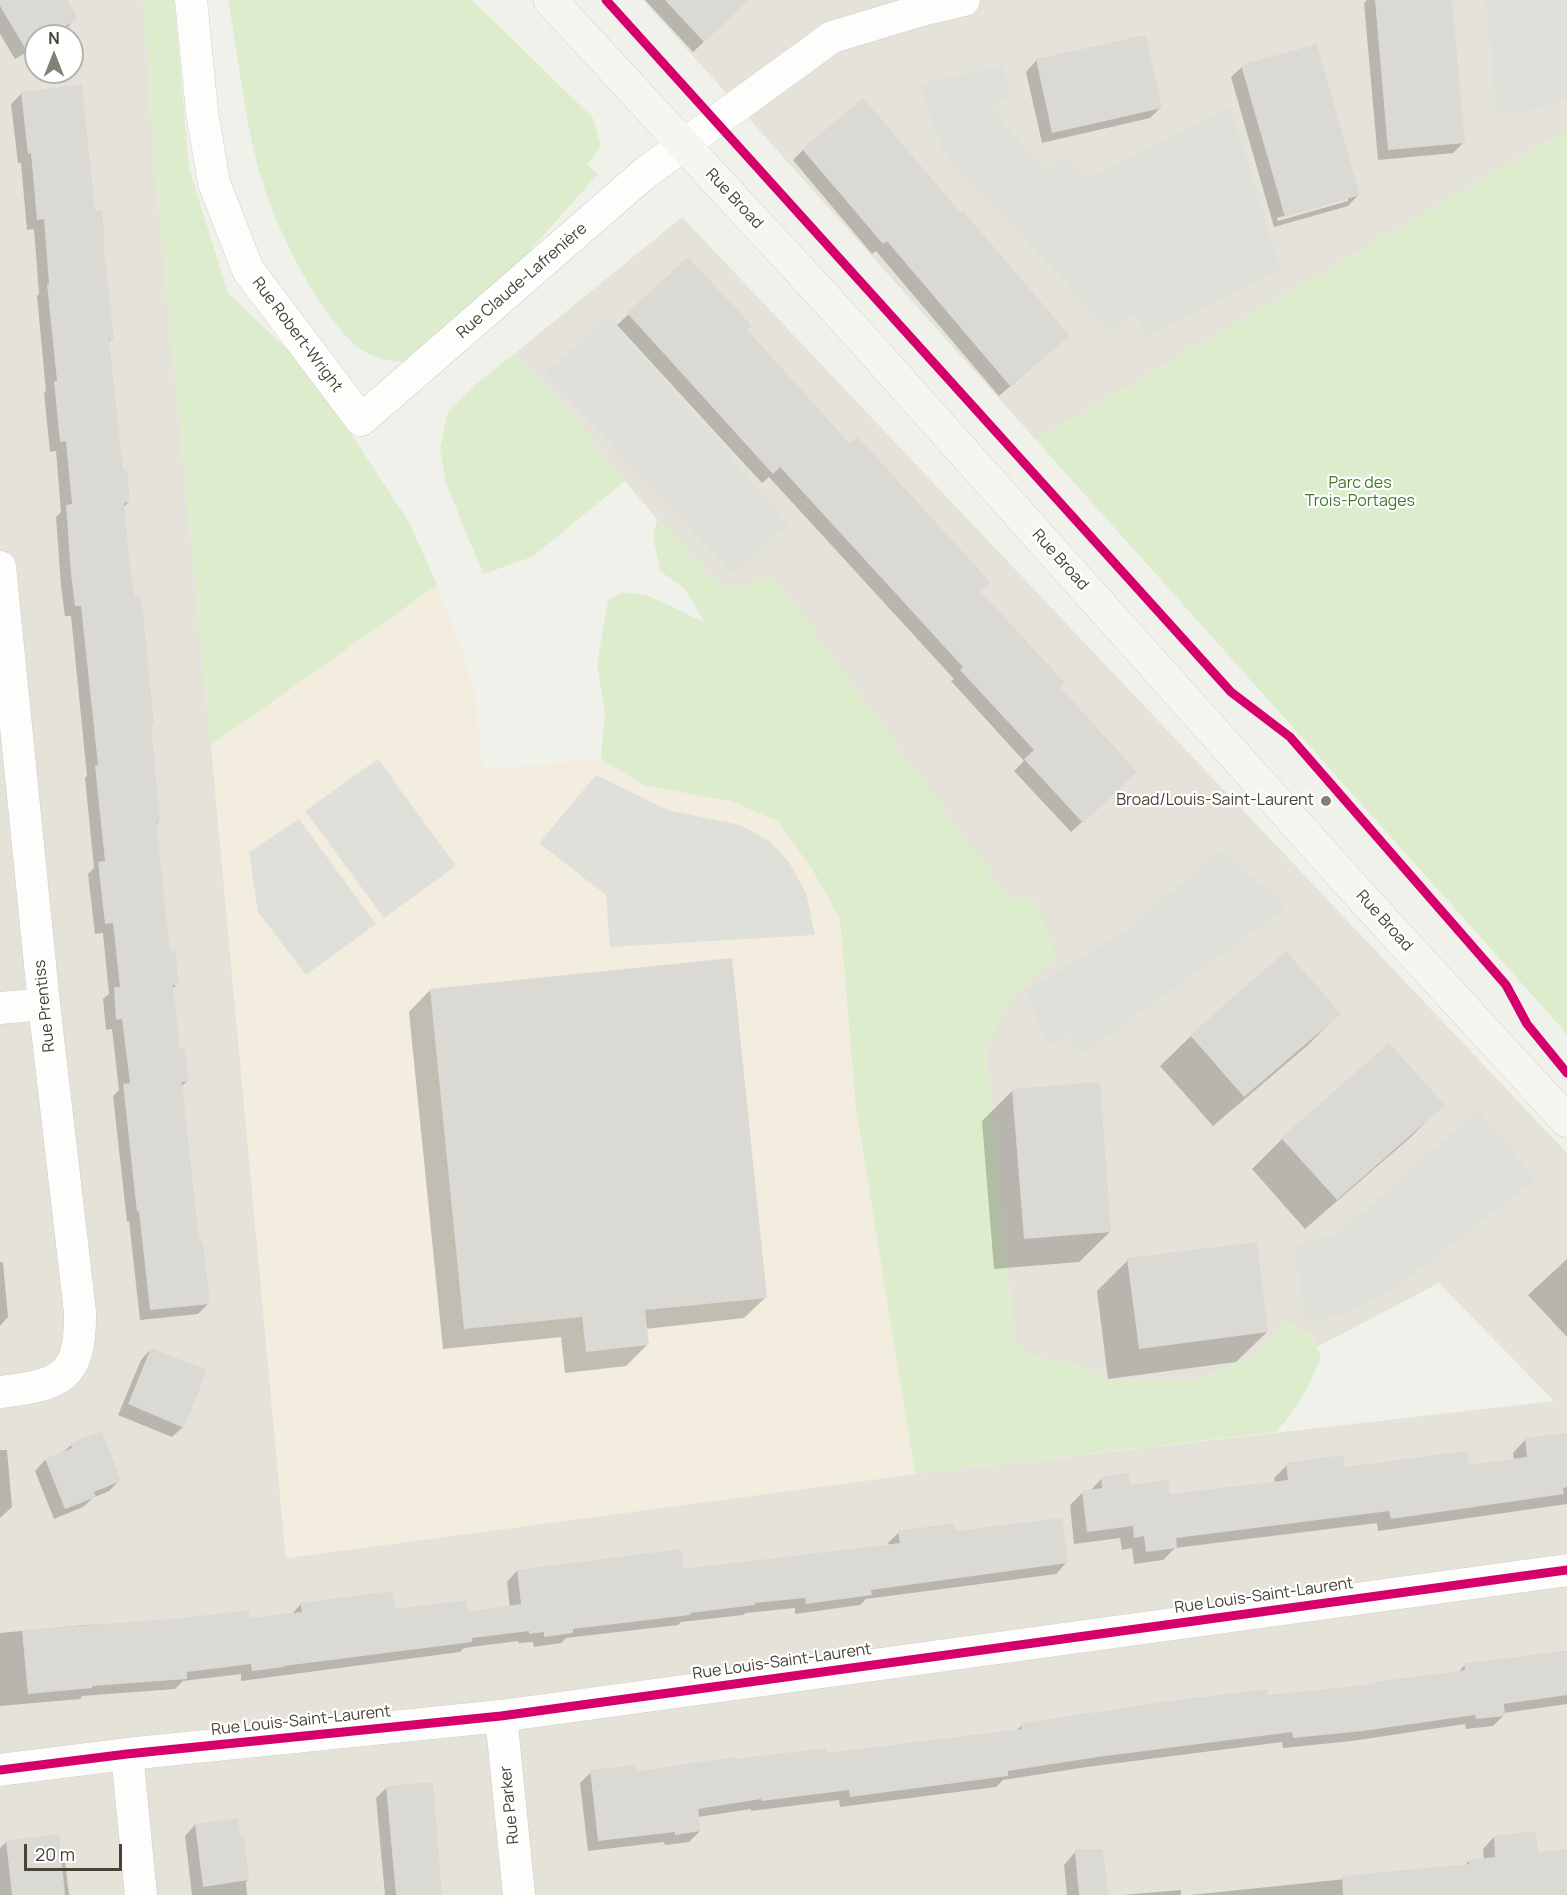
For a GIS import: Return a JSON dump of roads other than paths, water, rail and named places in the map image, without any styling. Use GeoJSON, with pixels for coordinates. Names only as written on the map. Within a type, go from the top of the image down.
{"type":"FeatureCollection","features":[{"type":"Feature","properties":{"kind":"street","name":"Rue Robert-Wright"},"geometry":{"type":"LineString","coordinates":[[191,0],[202,112],[214,183],[248,270],[362,420]]}},
{"type":"Feature","properties":{"kind":"street","name":"Rue Broad"},"geometry":{"type":"LineString","coordinates":[[550,0],[841,315],[1342,875],[1567,1121]]}},
{"type":"Feature","properties":{"kind":"street","name":"Rue Claude-Lafrenière"},"geometry":{"type":"LineString","coordinates":[[362,420],[645,172],[832,37],[964,0]]}},
{"type":"Feature","properties":{"kind":"street","name":"Rue Prentiss"},"geometry":{"type":"LineString","coordinates":[[0,567],[44,1004],[80,1312],[77,1356],[67,1372],[48,1383],[0,1392]]}},
{"type":"Feature","properties":{"kind":"street"},"geometry":{"type":"LineString","coordinates":[[0,1008],[44,1004]]}},
{"type":"Feature","properties":{"kind":"street","name":"Rue Louis-Saint-Laurent"},"geometry":{"type":"LineString","coordinates":[[0,1770],[127,1754],[501,1716],[1567,1570]]}},
{"type":"Feature","properties":{"kind":"street","name":"Rue Parker"},"geometry":{"type":"LineString","coordinates":[[501,1716],[519,1895]]}},
{"type":"Feature","properties":{"kind":"street"},"geometry":{"type":"LineString","coordinates":[[127,1754],[141,1895]]}},
{"type":"Feature","properties":{"kind":"place","name":"Broad/Louis-Saint-Laurent"},"geometry":{"type":"Point","coordinates":[1326,801]}},
{"type":"Feature","properties":{"kind":"park label","name":"Parc des Trois-Portages"},"geometry":{"type":"Point","coordinates":[1360,493]}}]}
